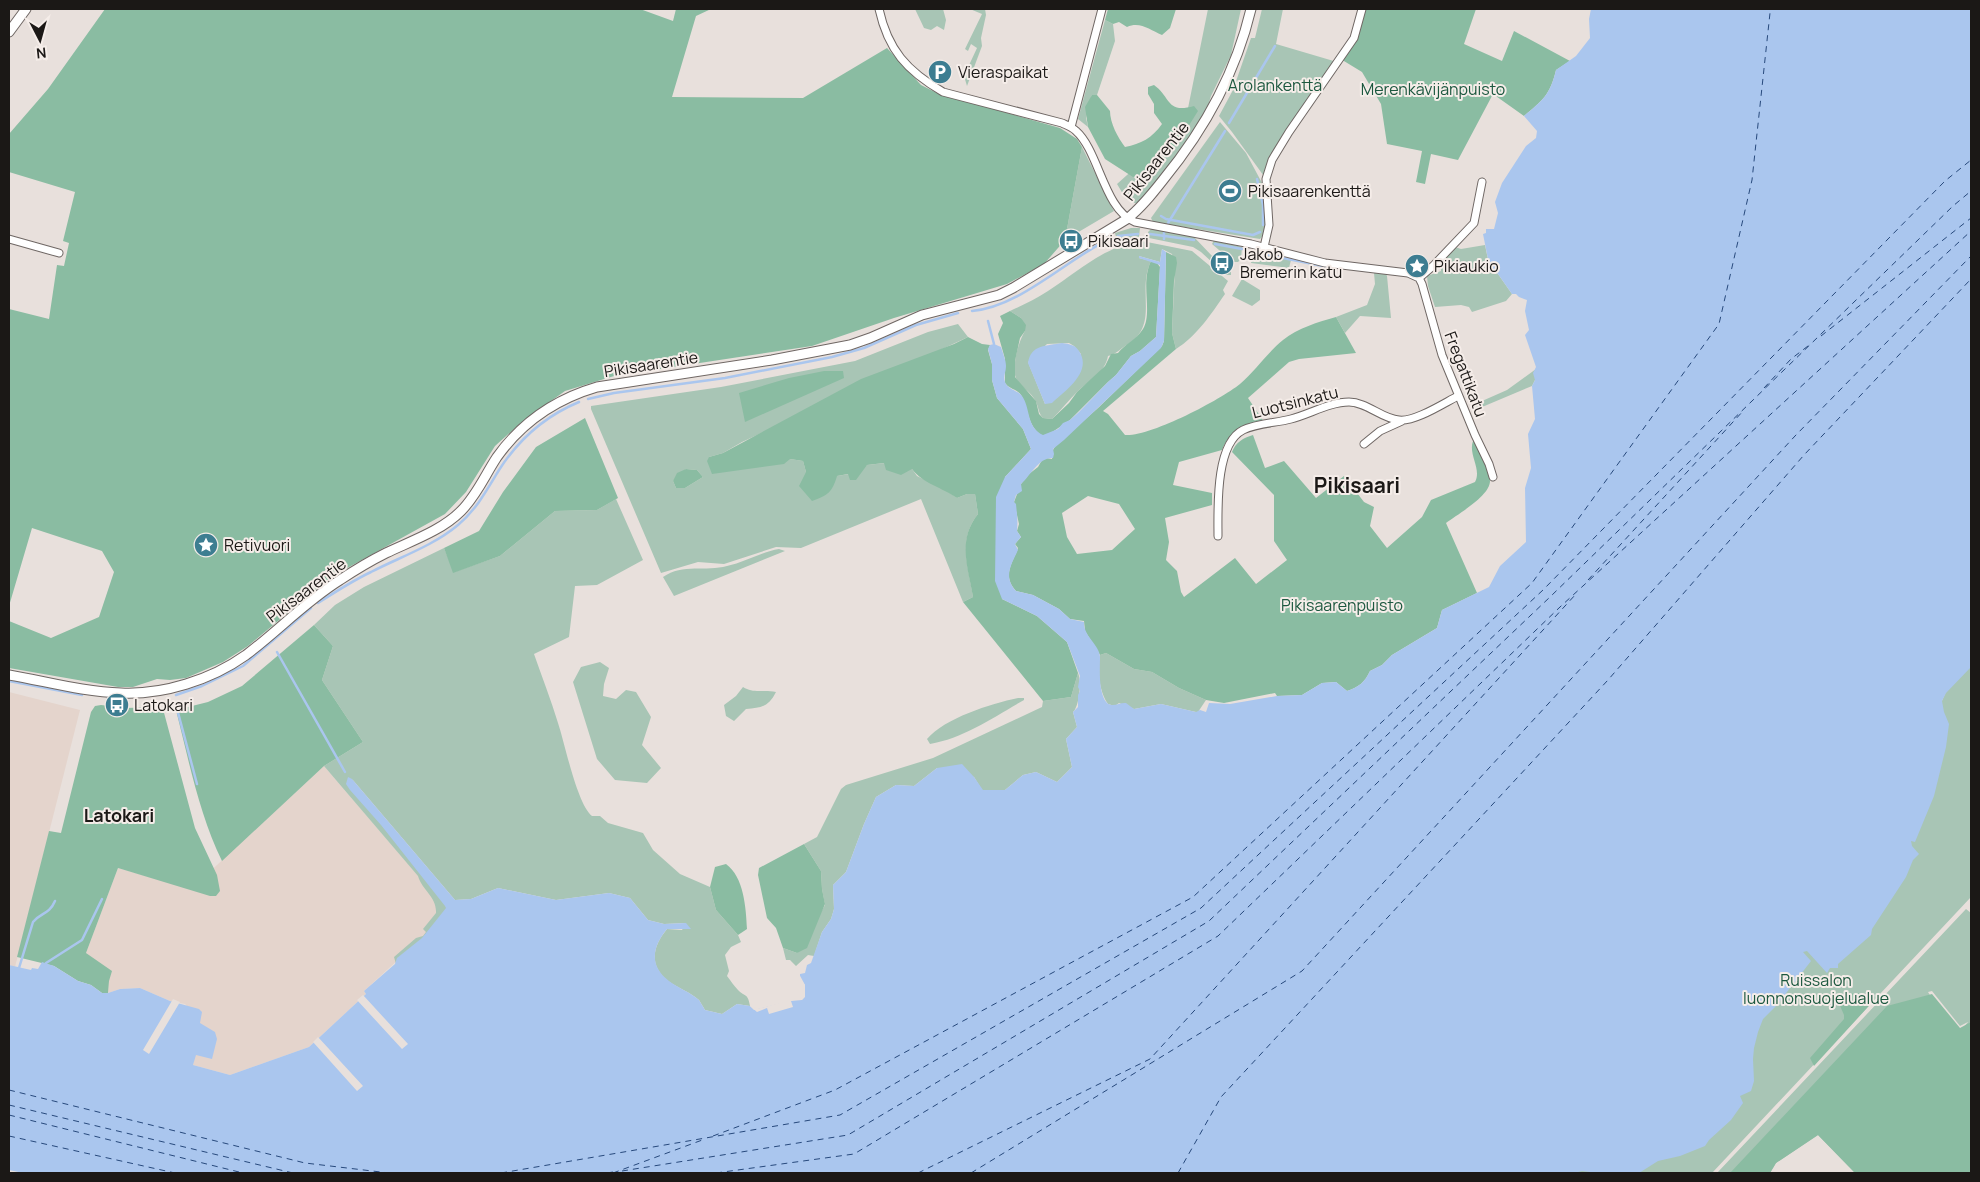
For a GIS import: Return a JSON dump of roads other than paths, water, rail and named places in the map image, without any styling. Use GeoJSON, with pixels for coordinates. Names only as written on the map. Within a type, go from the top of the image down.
{"type":"FeatureCollection","features":[{"type":"Feature","properties":{"kind":"street"},"geometry":{"type":"LineString","coordinates":[[9,32],[26,9]]}},
{"type":"Feature","properties":{"kind":"street"},"geometry":{"type":"LineString","coordinates":[[879,9],[890,44],[911,71],[927,83],[943,92],[1071,127],[1081,136],[1119,209],[1127,219],[1134,222],[1264,247],[1334,264],[1408,272],[1419,278],[1434,266],[1474,222],[1482,182]]}},
{"type":"Feature","properties":{"kind":"street"},"geometry":{"type":"LineString","coordinates":[[1071,127],[1102,9]]}},
{"type":"Feature","properties":{"kind":"street","name":"Pikisaarentie"},"geometry":{"type":"LineString","coordinates":[[9,675],[122,693],[164,689],[213,674],[244,656],[338,581],[369,562],[434,531],[454,518],[470,501],[496,458],[515,435],[531,419],[559,402],[597,387],[772,360],[850,345],[922,315],[999,295],[1013,288],[1127,219],[1139,209],[1197,134],[1226,83],[1240,47],[1251,9]]}},
{"type":"Feature","properties":{"kind":"street"},"geometry":{"type":"LineString","coordinates":[[1264,247],[1269,225],[1266,179],[1272,160],[1289,132],[1354,38],[1362,9]]}},
{"type":"Feature","properties":{"kind":"street"},"geometry":{"type":"LineString","coordinates":[[9,239],[59,253]]}},
{"type":"Feature","properties":{"kind":"street","name":"Fregattikatu"},"geometry":{"type":"LineString","coordinates":[[1419,278],[1442,355],[1493,477]]}},
{"type":"Feature","properties":{"kind":"street"},"geometry":{"type":"LineString","coordinates":[[1364,444],[1384,429],[1458,396]]}},
{"type":"Feature","properties":{"kind":"street","name":"Luotsinkatu"},"geometry":{"type":"LineString","coordinates":[[1218,536],[1219,485],[1225,457],[1231,441],[1243,430],[1348,402],[1360,404],[1395,419],[1404,420]]}},
{"type":"Feature","properties":{"kind":"water"},"geometry":{"type":"Polygon","coordinates":[[[1591,9],[1971,9],[1971,667],[1946,693],[1942,701],[1949,724],[1946,747],[1934,796],[1915,842],[1911,841],[1912,846],[1919,854],[1913,860],[1906,877],[1872,929],[1871,935],[1838,964],[1838,968],[1830,968],[1827,973],[1807,951],[1803,952],[1811,961],[1776,1006],[1763,1019],[1758,1032],[1754,1048],[1754,1081],[1751,1091],[1740,1096],[1743,1103],[1731,1120],[1705,1146],[1680,1156],[1658,1161],[1639,1173],[1582,1171],[1574,1173],[23,1173],[9,1170],[9,965],[31,970],[32,968],[38,969],[42,962],[54,966],[78,981],[91,985],[102,993],[120,989],[140,988],[170,1001],[199,1009],[202,1012],[200,1023],[215,1032],[217,1039],[212,1059],[196,1055],[193,1065],[230,1075],[309,1047],[366,994],[364,991],[395,964],[397,958],[422,938],[446,908],[381,825],[350,790],[346,784],[348,777],[352,779],[455,900],[471,899],[498,888],[556,900],[609,893],[630,898],[648,920],[664,924],[686,923],[691,929],[667,929],[658,942],[655,962],[662,975],[699,1000],[705,1010],[722,1014],[737,1004],[750,1006],[754,1010],[798,999],[802,1000],[805,985],[800,978],[800,974],[805,973],[807,965],[811,963],[822,932],[831,919],[834,909],[833,885],[846,872],[876,797],[896,785],[914,786],[937,768],[962,764],[983,790],[1005,790],[1023,775],[1036,772],[1057,782],[1072,767],[1066,739],[1077,727],[1073,712],[1078,707],[1080,676],[1067,642],[1037,616],[1002,599],[995,581],[996,497],[1005,477],[1031,449],[1023,429],[997,398],[992,380],[992,364],[988,349],[990,345],[994,344],[1001,347],[1006,364],[1005,382],[1022,396],[1031,423],[1038,432],[1043,435],[1058,429],[1063,423],[1079,412],[1116,375],[1131,356],[1156,337],[1160,265],[1139,258],[1139,256],[1160,262],[1162,249],[1166,252],[1164,341],[1161,348],[1053,449],[1053,458],[1048,458],[1039,463],[1021,484],[1022,491],[1016,495],[1014,502],[1016,504],[1017,531],[1021,537],[1015,544],[1018,550],[1009,576],[1012,586],[1016,591],[1033,595],[1059,609],[1070,619],[1084,622],[1086,632],[1099,653],[1102,693],[1104,699],[1109,704],[1126,703],[1134,709],[1161,704],[1196,712],[1200,710],[1206,712],[1209,703],[1230,704],[1277,696],[1302,695],[1322,683],[1336,682],[1347,691],[1358,686],[1364,681],[1370,671],[1382,665],[1392,655],[1437,628],[1442,610],[1489,587],[1500,566],[1526,542],[1525,488],[1531,468],[1528,434],[1535,419],[1532,386],[1535,380],[1533,373],[1536,367],[1525,335],[1529,330],[1525,311],[1527,300],[1512,294],[1498,274],[1490,269],[1483,234],[1486,233],[1486,229],[1494,229],[1498,213],[1495,202],[1502,183],[1526,146],[1536,138],[1537,131],[1524,116],[1545,96],[1556,70],[1576,56],[1590,38],[1589,19],[1591,9]]]}},
{"type":"Feature","properties":{"kind":"water"},"geometry":{"type":"Polygon","coordinates":[[[1062,343],[1072,345],[1079,351],[1083,366],[1080,374],[1070,387],[1052,403],[1045,404],[1028,363],[1032,352],[1036,349],[1062,343]]]}},
{"type":"Feature","properties":{"kind":"waterway"},"geometry":{"type":"LineString","coordinates":[[1229,123],[1275,46]]}},
{"type":"Feature","properties":{"kind":"waterway"},"geometry":{"type":"LineString","coordinates":[[1168,223],[1225,131]]}},
{"type":"Feature","properties":{"kind":"waterway"},"geometry":{"type":"LineString","coordinates":[[1257,179],[1263,205],[1263,225]]}},
{"type":"Feature","properties":{"kind":"waterway"},"geometry":{"type":"LineString","coordinates":[[1161,216],[1166,219],[1253,235],[1260,232]]}},
{"type":"Feature","properties":{"kind":"waterway"},"geometry":{"type":"LineString","coordinates":[[1164,233],[1164,239]]}},
{"type":"Feature","properties":{"kind":"waterway"},"geometry":{"type":"LineString","coordinates":[[1118,236],[1138,234]]}},
{"type":"Feature","properties":{"kind":"waterway"},"geometry":{"type":"LineString","coordinates":[[1150,234],[1194,240]]}},
{"type":"Feature","properties":{"kind":"waterway"},"geometry":{"type":"LineString","coordinates":[[972,311],[990,308],[1008,301],[1111,238]]}},
{"type":"Feature","properties":{"kind":"waterway"},"geometry":{"type":"LineString","coordinates":[[1215,244],[1242,249]]}},
{"type":"Feature","properties":{"kind":"waterway"},"geometry":{"type":"LineString","coordinates":[[1253,252],[1333,268]]}},
{"type":"Feature","properties":{"kind":"waterway"},"geometry":{"type":"LineString","coordinates":[[588,399],[614,393],[725,378],[832,357],[864,348],[916,325],[958,313]]}},
{"type":"Feature","properties":{"kind":"waterway"},"geometry":{"type":"LineString","coordinates":[[988,321],[994,344]]}},
{"type":"Feature","properties":{"kind":"waterway"},"geometry":{"type":"LineString","coordinates":[[318,603],[357,579],[438,539],[458,525],[476,506],[515,448],[544,421],[579,402]]}},
{"type":"Feature","properties":{"kind":"waterway"},"geometry":{"type":"LineString","coordinates":[[176,695],[202,686],[243,666],[311,608]]}},
{"type":"Feature","properties":{"kind":"waterway"},"geometry":{"type":"LineString","coordinates":[[277,652],[345,772]]}},
{"type":"Feature","properties":{"kind":"waterway"},"geometry":{"type":"LineString","coordinates":[[9,681],[82,695]]}},
{"type":"Feature","properties":{"kind":"waterway"},"geometry":{"type":"LineString","coordinates":[[176,705],[197,784]]}},
{"type":"Feature","properties":{"kind":"waterway"},"geometry":{"type":"LineString","coordinates":[[46,963],[82,940],[102,899]]}},
{"type":"Feature","properties":{"kind":"waterway"},"geometry":{"type":"LineString","coordinates":[[19,968],[33,922],[48,911],[55,901]]}},
{"type":"Feature","properties":{"kind":"place","name":"Vieraspaikat"},"geometry":{"type":"Point","coordinates":[940,72]}},
{"type":"Feature","properties":{"kind":"place","name":"Pikisaarenkenttä"},"geometry":{"type":"Point","coordinates":[1230,191]}},
{"type":"Feature","properties":{"kind":"place","name":"Pikisaari"},"geometry":{"type":"Point","coordinates":[1071,241]}},
{"type":"Feature","properties":{"kind":"place","name":"Jakob Bremerin katu"},"geometry":{"type":"Point","coordinates":[1222,263]}},
{"type":"Feature","properties":{"kind":"place","name":"Pikiaukio"},"geometry":{"type":"Point","coordinates":[1417,266]}},
{"type":"Feature","properties":{"kind":"place","name":"Retivuori"},"geometry":{"type":"Point","coordinates":[206,545]}},
{"type":"Feature","properties":{"kind":"place","name":"Latokari"},"geometry":{"type":"Point","coordinates":[117,705]}},
{"type":"Feature","properties":{"kind":"district","name":"Pikisaari"},"geometry":{"type":"Point","coordinates":[1357,486]}},
{"type":"Feature","properties":{"kind":"district","name":"Latokari"},"geometry":{"type":"Point","coordinates":[119,816]}},
{"type":"Feature","properties":{"kind":"park label","name":"Arolankenttä"},"geometry":{"type":"Point","coordinates":[1275,85]}},
{"type":"Feature","properties":{"kind":"park label","name":"Merenkävijänpuisto"},"geometry":{"type":"Point","coordinates":[1433,89]}},
{"type":"Feature","properties":{"kind":"park label","name":"Pikisaarenpuisto"},"geometry":{"type":"Point","coordinates":[1342,605]}},
{"type":"Feature","properties":{"kind":"park label","name":"Ruissalon luonnonsuojelualue"},"geometry":{"type":"Point","coordinates":[1816,989]}}]}
